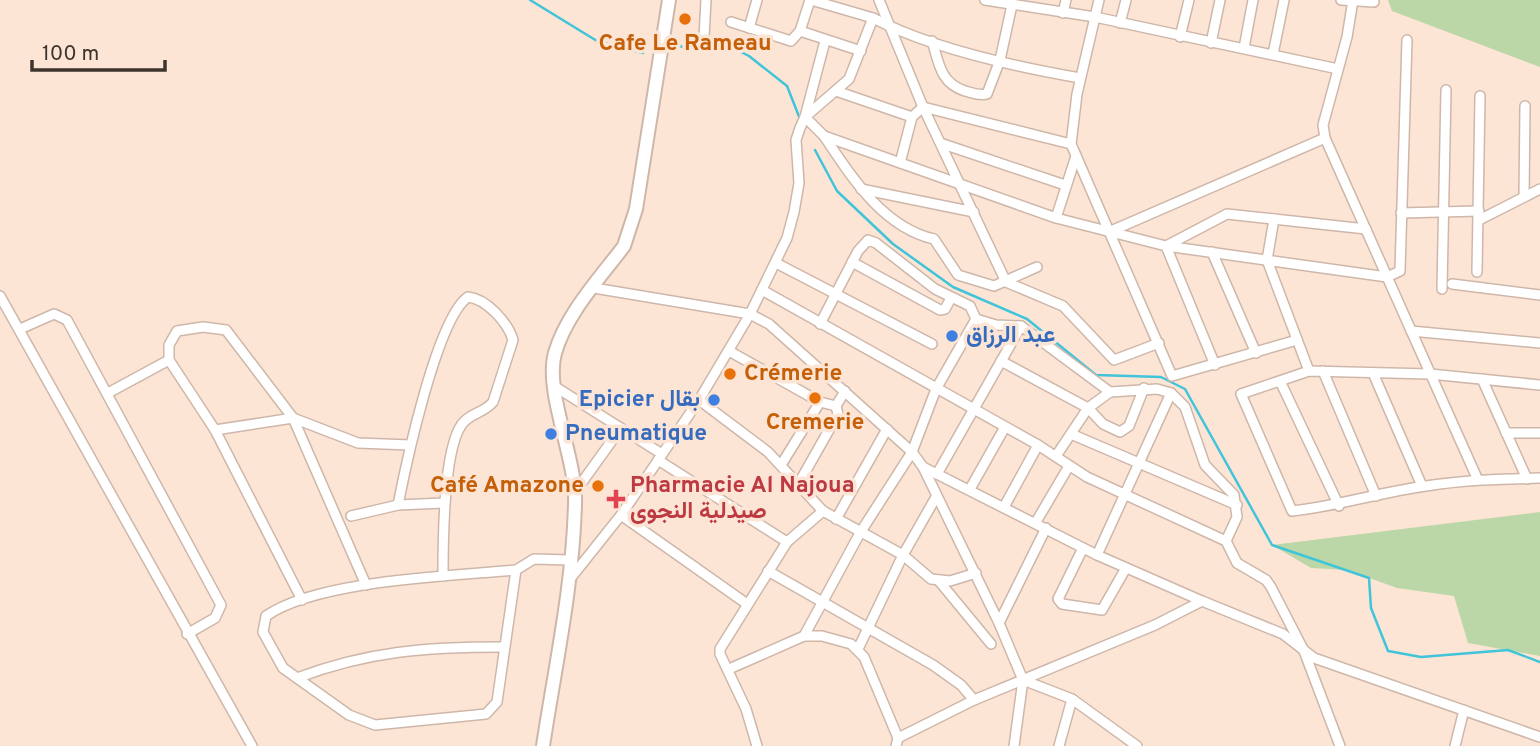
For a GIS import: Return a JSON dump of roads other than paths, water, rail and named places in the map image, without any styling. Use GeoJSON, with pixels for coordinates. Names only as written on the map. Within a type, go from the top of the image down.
{"type":"FeatureCollection","features":[{"type":"Feature","properties":{"kind":"street"},"geometry":{"type":"LineString","coordinates":[[543,746],[570,560],[575,492],[571,458],[554,386],[554,355],[561,338],[624,246],[636,209],[669,0]]}},
{"type":"Feature","properties":{"kind":"street"},"geometry":{"type":"LineString","coordinates":[[704,37],[706,0]]}},
{"type":"Feature","properties":{"kind":"street"},"geometry":{"type":"LineString","coordinates":[[749,28],[757,0]]}},
{"type":"Feature","properties":{"kind":"street"},"geometry":{"type":"LineString","coordinates":[[732,22],[788,41],[795,39],[800,31],[810,0],[873,18],[932,41],[999,60],[1080,78]]}},
{"type":"Feature","properties":{"kind":"street"},"geometry":{"type":"LineString","coordinates":[[879,0],[923,107],[943,144],[1006,282],[1063,306],[1114,360],[1159,343]]}},
{"type":"Feature","properties":{"kind":"street"},"geometry":{"type":"LineString","coordinates":[[985,0],[1012,5],[1023,3],[1063,13],[1095,17],[1338,69]]}},
{"type":"Feature","properties":{"kind":"street"},"geometry":{"type":"LineString","coordinates":[[1063,13],[1066,0]]}},
{"type":"Feature","properties":{"kind":"street"},"geometry":{"type":"LineString","coordinates":[[1099,0],[1080,78],[1073,117],[1072,145],[1172,376],[1297,340]]}},
{"type":"Feature","properties":{"kind":"street"},"geometry":{"type":"LineString","coordinates":[[1120,23],[1126,0]]}},
{"type":"Feature","properties":{"kind":"street"},"geometry":{"type":"LineString","coordinates":[[1180,37],[1189,0]]}},
{"type":"Feature","properties":{"kind":"street"},"geometry":{"type":"LineString","coordinates":[[1211,43],[1220,0]]}},
{"type":"Feature","properties":{"kind":"street"},"geometry":{"type":"LineString","coordinates":[[1244,48],[1253,0]]}},
{"type":"Feature","properties":{"kind":"street"},"geometry":{"type":"LineString","coordinates":[[1273,54],[1284,0]]}},
{"type":"Feature","properties":{"kind":"street"},"geometry":{"type":"LineString","coordinates":[[1341,0],[1374,2]]}},
{"type":"Feature","properties":{"kind":"street"},"geometry":{"type":"LineString","coordinates":[[1352,1],[1323,125],[1325,138],[1477,478]]}},
{"type":"Feature","properties":{"kind":"street"},"geometry":{"type":"LineString","coordinates":[[932,41],[946,81],[952,87],[971,93],[987,94],[999,60],[1012,5]]}},
{"type":"Feature","properties":{"kind":"street"},"geometry":{"type":"LineString","coordinates":[[805,117],[855,71],[873,18]]}},
{"type":"Feature","properties":{"kind":"street"},"geometry":{"type":"LineString","coordinates":[[800,31],[861,51]]}},
{"type":"Feature","properties":{"kind":"street"},"geometry":{"type":"LineString","coordinates":[[824,136],[1056,218],[1166,246],[1387,277],[1400,271],[1407,40]]}},
{"type":"Feature","properties":{"kind":"street"},"geometry":{"type":"LineString","coordinates":[[567,583],[621,515],[699,400],[750,314],[776,263],[794,212],[799,183],[796,140],[805,117],[825,41]]}},
{"type":"Feature","properties":{"kind":"street"},"geometry":{"type":"LineString","coordinates":[[1442,289],[1446,90]]}},
{"type":"Feature","properties":{"kind":"street"},"geometry":{"type":"LineString","coordinates":[[836,91],[912,117]]}},
{"type":"Feature","properties":{"kind":"street"},"geometry":{"type":"LineString","coordinates":[[1477,272],[1480,96]]}},
{"type":"Feature","properties":{"kind":"street"},"geometry":{"type":"LineString","coordinates":[[1524,197],[1525,106]]}},
{"type":"Feature","properties":{"kind":"street"},"geometry":{"type":"LineString","coordinates":[[900,163],[912,117],[923,107]]}},
{"type":"Feature","properties":{"kind":"street"},"geometry":{"type":"LineString","coordinates":[[923,107],[1072,145]]}},
{"type":"Feature","properties":{"kind":"street"},"geometry":{"type":"LineString","coordinates":[[805,117],[824,136],[860,189],[910,233],[934,239],[958,275],[994,286],[1037,267]]}},
{"type":"Feature","properties":{"kind":"street"},"geometry":{"type":"LineString","coordinates":[[1111,231],[1325,138]]}},
{"type":"Feature","properties":{"kind":"street"},"geometry":{"type":"LineString","coordinates":[[943,144],[1065,185]]}},
{"type":"Feature","properties":{"kind":"street"},"geometry":{"type":"LineString","coordinates":[[1056,218],[1076,156]]}},
{"type":"Feature","properties":{"kind":"street"},"geometry":{"type":"LineString","coordinates":[[860,189],[974,212]]}},
{"type":"Feature","properties":{"kind":"street"},"geometry":{"type":"LineString","coordinates":[[1401,212],[1479,215],[1540,189]]}},
{"type":"Feature","properties":{"kind":"street"},"geometry":{"type":"LineString","coordinates":[[1166,246],[1227,214],[1366,229]]}},
{"type":"Feature","properties":{"kind":"street"},"geometry":{"type":"LineString","coordinates":[[1274,219],[1267,260],[1309,371]]}},
{"type":"Feature","properties":{"kind":"street"},"geometry":{"type":"LineString","coordinates":[[804,636],[860,533],[912,452],[936,389],[976,319],[975,311],[970,306],[951,298],[872,240],[863,243],[820,324]]}},
{"type":"Feature","properties":{"kind":"street"},"geometry":{"type":"LineString","coordinates":[[1166,246],[1215,365]]}},
{"type":"Feature","properties":{"kind":"street"},"geometry":{"type":"LineString","coordinates":[[1212,252],[1256,353]]}},
{"type":"Feature","properties":{"kind":"street"},"geometry":{"type":"LineString","coordinates":[[852,262],[940,310],[945,309],[951,298]]}},
{"type":"Feature","properties":{"kind":"street"},"geometry":{"type":"LineString","coordinates":[[776,263],[932,344]]}},
{"type":"Feature","properties":{"kind":"street"},"geometry":{"type":"LineString","coordinates":[[1452,284],[1540,295]]}},
{"type":"Feature","properties":{"kind":"street"},"geometry":{"type":"LineString","coordinates":[[594,288],[750,314],[769,324],[912,452],[923,467],[976,573],[1023,680],[1014,746]]}},
{"type":"Feature","properties":{"kind":"street"},"geometry":{"type":"LineString","coordinates":[[762,290],[1038,445],[1069,466],[1126,496],[1226,541],[1237,563],[1266,580],[1271,587],[1304,651],[1340,746]]}},
{"type":"Feature","properties":{"kind":"street"},"geometry":{"type":"LineString","coordinates":[[0,296],[252,746]]}},
{"type":"Feature","properties":{"kind":"street"},"geometry":{"type":"LineString","coordinates":[[398,505],[410,445],[436,361],[456,309],[468,297],[475,298],[498,316],[513,341],[493,402],[470,416],[458,432],[443,503],[443,576]]}},
{"type":"Feature","properties":{"kind":"street"},"geometry":{"type":"LineString","coordinates":[[0,314],[11,316]]}},
{"type":"Feature","properties":{"kind":"street"},"geometry":{"type":"LineString","coordinates":[[20,329],[54,314],[67,320],[108,393],[221,605],[215,618],[187,634]]}},
{"type":"Feature","properties":{"kind":"street"},"geometry":{"type":"LineString","coordinates":[[976,319],[996,325],[1021,326],[1110,392]]}},
{"type":"Feature","properties":{"kind":"street"},"geometry":{"type":"LineString","coordinates":[[937,474],[1021,326]]}},
{"type":"Feature","properties":{"kind":"street"},"geometry":{"type":"LineString","coordinates":[[302,600],[215,430],[169,360],[169,345],[177,331],[203,327],[226,330],[293,418],[366,584]]}},
{"type":"Feature","properties":{"kind":"street"},"geometry":{"type":"LineString","coordinates":[[1411,331],[1540,343]]}},
{"type":"Feature","properties":{"kind":"street"},"geometry":{"type":"LineString","coordinates":[[729,351],[820,402],[836,406]]}},
{"type":"Feature","properties":{"kind":"street"},"geometry":{"type":"LineString","coordinates":[[108,393],[169,360]]}},
{"type":"Feature","properties":{"kind":"street"},"geometry":{"type":"LineString","coordinates":[[1002,361],[1088,408],[1103,424],[1120,432],[1129,426],[1144,387]]}},
{"type":"Feature","properties":{"kind":"street"},"geometry":{"type":"LineString","coordinates":[[1540,385],[1430,374],[1309,371],[1241,394],[1292,511],[1339,506],[1422,486],[1477,478],[1540,478]]}},
{"type":"Feature","properties":{"kind":"street"},"geometry":{"type":"LineString","coordinates":[[1323,371],[1376,496]]}},
{"type":"Feature","properties":{"kind":"street"},"geometry":{"type":"LineString","coordinates":[[1373,373],[1422,486]]}},
{"type":"Feature","properties":{"kind":"street"},"geometry":{"type":"LineString","coordinates":[[1482,379],[1527,478]]}},
{"type":"Feature","properties":{"kind":"street"},"geometry":{"type":"LineString","coordinates":[[1280,381],[1339,506]]}},
{"type":"Feature","properties":{"kind":"street"},"geometry":{"type":"LineString","coordinates":[[554,386],[621,428],[787,542]]}},
{"type":"Feature","properties":{"kind":"street"},"geometry":{"type":"LineString","coordinates":[[1056,456],[1088,408],[1110,392],[1144,387],[1171,393],[1185,407],[1205,465],[1234,495],[1237,517],[1226,541]]}},
{"type":"Feature","properties":{"kind":"street"},"geometry":{"type":"LineString","coordinates":[[799,483],[838,414],[836,406],[845,391]]}},
{"type":"Feature","properties":{"kind":"street"},"geometry":{"type":"LineString","coordinates":[[1097,555],[1126,496],[1137,462],[1171,393]]}},
{"type":"Feature","properties":{"kind":"street"},"geometry":{"type":"LineString","coordinates":[[699,400],[754,440],[799,483],[823,511],[903,555],[931,579],[939,581],[976,573]]}},
{"type":"Feature","properties":{"kind":"street"},"geometry":{"type":"LineString","coordinates":[[781,465],[820,402]]}},
{"type":"Feature","properties":{"kind":"street"},"geometry":{"type":"LineString","coordinates":[[215,430],[293,418],[369,445],[410,445]]}},
{"type":"Feature","properties":{"kind":"street"},"geometry":{"type":"LineString","coordinates":[[970,489],[1005,427]]}},
{"type":"Feature","properties":{"kind":"street"},"geometry":{"type":"LineString","coordinates":[[575,492],[621,428]]}},
{"type":"Feature","properties":{"kind":"street"},"geometry":{"type":"LineString","coordinates":[[836,519],[887,429]]}},
{"type":"Feature","properties":{"kind":"street"},"geometry":{"type":"LineString","coordinates":[[1506,433],[1540,433]]}},
{"type":"Feature","properties":{"kind":"street"},"geometry":{"type":"LineString","coordinates":[[1071,434],[1237,505]]}},
{"type":"Feature","properties":{"kind":"street"},"geometry":{"type":"LineString","coordinates":[[1004,507],[1038,445]]}},
{"type":"Feature","properties":{"kind":"street"},"geometry":{"type":"LineString","coordinates":[[1036,522],[1069,466]]}},
{"type":"Feature","properties":{"kind":"street"},"geometry":{"type":"LineString","coordinates":[[923,467],[1097,555],[1283,634],[1304,651],[1340,667],[1540,737]]}},
{"type":"Feature","properties":{"kind":"street"},"geometry":{"type":"LineString","coordinates":[[858,649],[903,555],[936,497]]}},
{"type":"Feature","properties":{"kind":"street"},"geometry":{"type":"LineString","coordinates":[[351,516],[398,505],[443,503]]}},
{"type":"Feature","properties":{"kind":"street"},"geometry":{"type":"LineString","coordinates":[[757,746],[746,709],[720,649],[787,542],[823,511]]}},
{"type":"Feature","properties":{"kind":"street"},"geometry":{"type":"LineString","coordinates":[[621,515],[747,604]]}},
{"type":"Feature","properties":{"kind":"street"},"geometry":{"type":"LineString","coordinates":[[999,623],[1046,528]]}},
{"type":"Feature","properties":{"kind":"street"},"geometry":{"type":"LineString","coordinates":[[1083,548],[1058,599],[1062,604],[1102,611],[1126,568]]}},
{"type":"Feature","properties":{"kind":"street"},"geometry":{"type":"LineString","coordinates":[[516,570],[497,702],[486,714],[368,724],[349,715],[296,678],[275,658],[265,638],[263,624],[272,612],[302,600],[366,584],[516,570],[534,559],[570,560]]}},
{"type":"Feature","properties":{"kind":"street"},"geometry":{"type":"LineString","coordinates":[[768,571],[933,665],[961,685],[974,700]]}},
{"type":"Feature","properties":{"kind":"street"},"geometry":{"type":"LineString","coordinates":[[939,581],[991,644]]}},
{"type":"Feature","properties":{"kind":"street"},"geometry":{"type":"LineString","coordinates":[[729,669],[804,636],[822,636],[858,649],[897,742],[974,700],[1155,625],[1202,601]]}},
{"type":"Feature","properties":{"kind":"street"},"geometry":{"type":"LineString","coordinates":[[296,678],[382,653],[441,647],[503,647]]}},
{"type":"Feature","properties":{"kind":"street"},"geometry":{"type":"LineString","coordinates":[[1023,680],[1072,699],[1138,746]]}},
{"type":"Feature","properties":{"kind":"street"},"geometry":{"type":"LineString","coordinates":[[1059,746],[1072,699]]}},
{"type":"Feature","properties":{"kind":"street"},"geometry":{"type":"LineString","coordinates":[[1455,746],[1464,710]]}},
{"type":"Feature","properties":{"kind":"waterway"},"geometry":{"type":"LineString","coordinates":[[530,0],[597,41],[643,53]]}},
{"type":"Feature","properties":{"kind":"waterway"},"geometry":{"type":"LineString","coordinates":[[677,45],[689,49],[729,46],[749,56],[787,86],[800,119]]}},
{"type":"Feature","properties":{"kind":"waterway"},"geometry":{"type":"LineString","coordinates":[[815,150],[837,191],[893,244],[953,287],[1027,319],[1096,375],[1161,377],[1185,389],[1272,545],[1369,578],[1371,608],[1388,651],[1421,657],[1508,650],[1540,662]]}},
{"type":"Feature","properties":{"kind":"place","name":"Cafe Le Rameau"},"geometry":{"type":"Point","coordinates":[685,19]}},
{"type":"Feature","properties":{"kind":"place","name":"عبد الرزاق"},"geometry":{"type":"Point","coordinates":[952,336]}},
{"type":"Feature","properties":{"kind":"place","name":"Crémerie"},"geometry":{"type":"Point","coordinates":[730,374]}},
{"type":"Feature","properties":{"kind":"place","name":"Cremerie"},"geometry":{"type":"Point","coordinates":[815,398]}},
{"type":"Feature","properties":{"kind":"place","name":"Epicier بقال"},"geometry":{"type":"Point","coordinates":[714,400]}},
{"type":"Feature","properties":{"kind":"place","name":"Pneumatique"},"geometry":{"type":"Point","coordinates":[551,434]}},
{"type":"Feature","properties":{"kind":"place","name":"Café Amazone"},"geometry":{"type":"Point","coordinates":[598,486]}},
{"type":"Feature","properties":{"kind":"place","name":"Pharmacie Al Najoua صيدلية النجوى"},"geometry":{"type":"Point","coordinates":[616,499]}}]}
